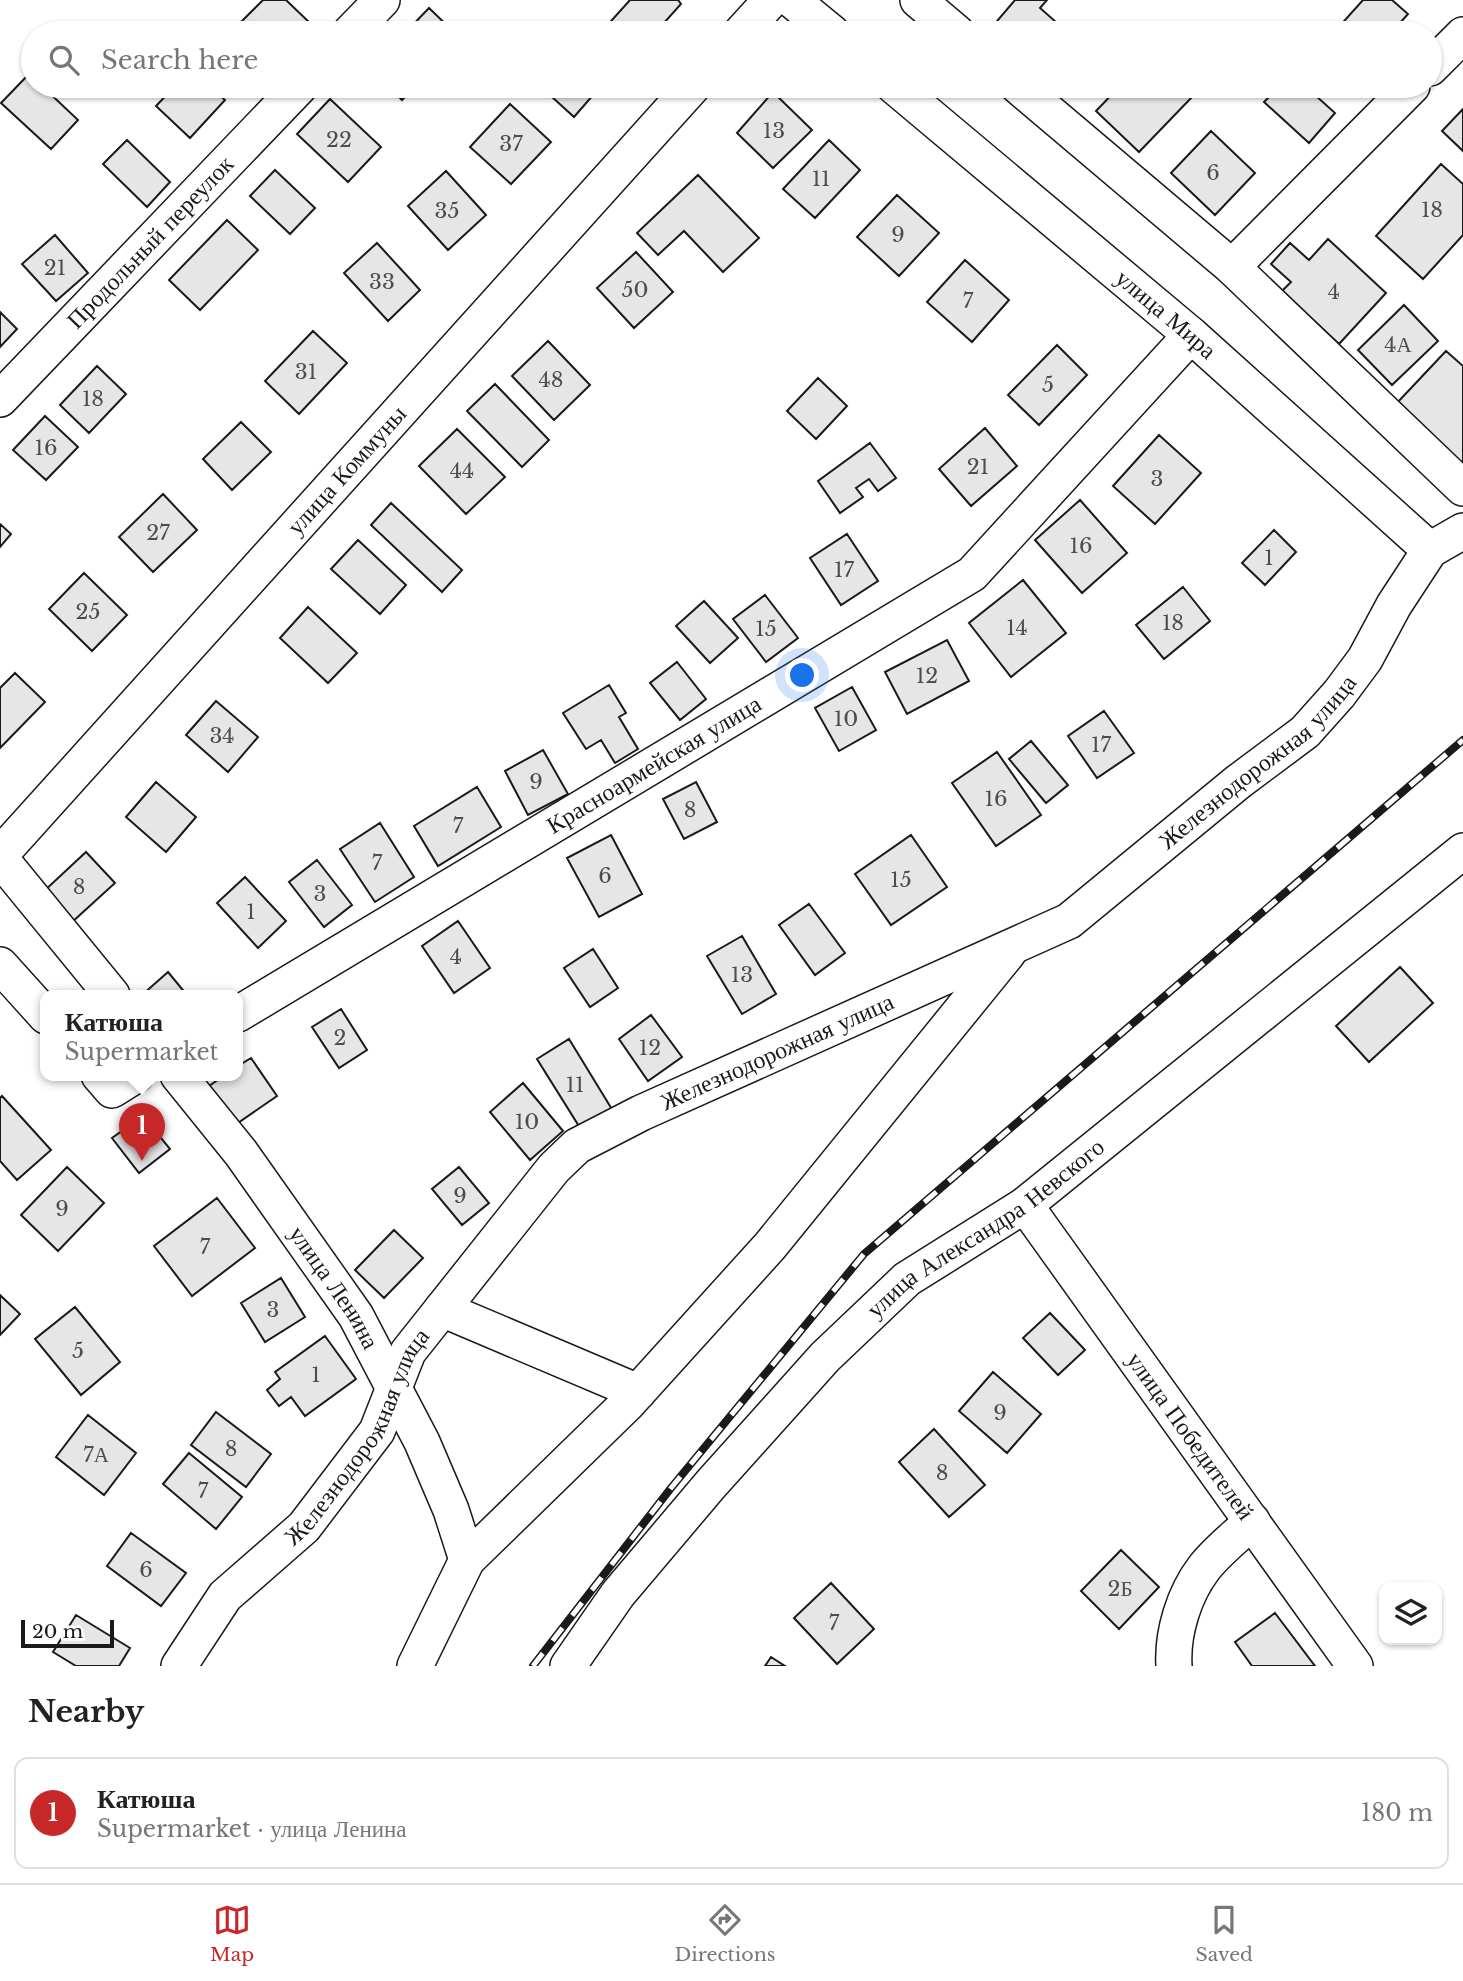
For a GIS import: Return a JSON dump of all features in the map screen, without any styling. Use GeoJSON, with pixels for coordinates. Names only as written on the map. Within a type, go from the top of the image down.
{"type":"FeatureCollection","features":[{"type":"Feature","properties":{"kind":"street"},"geometry":{"type":"LineString","coordinates":[[362,21],[382,0]]}},
{"type":"Feature","properties":{"kind":"street"},"geometry":{"type":"LineString","coordinates":[[752,21],[771,0]]}},
{"type":"Feature","properties":{"kind":"street"},"geometry":{"type":"LineString","coordinates":[[792,0],[817,21]]}},
{"type":"Feature","properties":{"kind":"street"},"geometry":{"type":"LineString","coordinates":[[918,0],[943,21]]}},
{"type":"Feature","properties":{"kind":"street"},"geometry":{"type":"LineString","coordinates":[[1442,56],[1463,35]]}},
{"type":"Feature","properties":{"kind":"street","name":"Продольный переулок"},"geometry":{"type":"LineString","coordinates":[[0,399],[288,98]]}},
{"type":"Feature","properties":{"kind":"street","name":"улица Коммуны"},"geometry":{"type":"LineString","coordinates":[[0,857],[682,98]]}},
{"type":"Feature","properties":{"kind":"street","name":"улица Мира"},"geometry":{"type":"LineString","coordinates":[[908,98],[1191,335],[1430,550]]}},
{"type":"Feature","properties":{"kind":"street"},"geometry":{"type":"LineString","coordinates":[[1032,98],[1232,267],[1463,488]]}},
{"type":"Feature","properties":{"kind":"street"},"geometry":{"type":"LineString","coordinates":[[1232,267],[1400,98]]}},
{"type":"Feature","properties":{"kind":"street","name":"Красноармейская улица"},"geometry":{"type":"LineString","coordinates":[[243,1011],[972,573],[1191,335]]}},
{"type":"Feature","properties":{"kind":"street","name":"Железнодорожная улица"},"geometry":{"type":"LineString","coordinates":[[179,1666],[225,1596],[303,1527],[377,1431],[408,1352],[554,1168],[577,1146],[641,1113],[1069,921],[1238,782],[1305,732],[1339,694],[1365,659],[1394,605],[1430,550],[1463,531]]}},
{"type":"Feature","properties":{"kind":"street","name":"улица Александра Невского"},"geometry":{"type":"LineString","coordinates":[[568,1666],[618,1594],[711,1484],[825,1357],[907,1279],[1025,1205],[1463,851]]}},
{"type":"Feature","properties":{"kind":"street"},"geometry":{"type":"LineString","coordinates":[[0,857],[108,990]]}},
{"type":"Feature","properties":{"kind":"street"},"geometry":{"type":"LineString","coordinates":[[415,1666],[467,1560],[638,1392],[770,1246],[1013,947]]}},
{"type":"Feature","properties":{"kind":"street"},"geometry":{"type":"LineString","coordinates":[[0,965],[40,1009]]}},
{"type":"Feature","properties":{"kind":"street"},"geometry":{"type":"LineString","coordinates":[[104,1081],[112,1090],[126,1081]]}},
{"type":"Feature","properties":{"kind":"street","name":"улица Ленина"},"geometry":{"type":"LineString","coordinates":[[183,1081],[241,1153],[356,1315],[422,1442],[451,1510],[467,1560]]}},
{"type":"Feature","properties":{"kind":"street","name":"улица Победителей"},"geometry":{"type":"LineString","coordinates":[[1025,1205],[1355,1666]]}},
{"type":"Feature","properties":{"kind":"street"},"geometry":{"type":"LineString","coordinates":[[443,1309],[638,1392]]}},
{"type":"Feature","properties":{"kind":"street"},"geometry":{"type":"LineString","coordinates":[[1174,1666],[1172,1647],[1184,1604],[1204,1568],[1252,1521]]}},
{"type":"Feature","properties":{"kind":"building"},"geometry":{"type":"Polygon","coordinates":[[[263,0],[286,0],[308,21],[242,21],[263,0]]]}},
{"type":"Feature","properties":{"kind":"building"},"geometry":{"type":"Polygon","coordinates":[[[630,0],[678,0],[681,4],[666,21],[611,21],[630,0]]]}},
{"type":"Feature","properties":{"kind":"building"},"geometry":{"type":"Polygon","coordinates":[[[1015,0],[1047,0],[1040,8],[1055,21],[997,21],[1015,0]]]}},
{"type":"Feature","properties":{"kind":"building"},"geometry":{"type":"Polygon","coordinates":[[[1363,0],[1392,0],[1408,14],[1402,21],[1344,21],[1363,0]]]}},
{"type":"Feature","properties":{"kind":"building"},"geometry":{"type":"Polygon","coordinates":[[[429,8],[443,21],[417,21],[429,8]]]}},
{"type":"Feature","properties":{"kind":"building"},"geometry":{"type":"Polygon","coordinates":[[[21,82],[21,98],[55,98],[78,120],[51,149],[1,103],[21,82]]]}},
{"type":"Feature","properties":{"kind":"building"},"geometry":{"type":"Polygon","coordinates":[[[164,98],[225,100],[190,138],[156,106],[164,98]]]}},
{"type":"Feature","properties":{"kind":"building"},"geometry":{"type":"Polygon","coordinates":[[[553,98],[591,98],[574,117],[553,98]]]}},
{"type":"Feature","properties":{"kind":"building"},"geometry":{"type":"Polygon","coordinates":[[[768,98],[779,98],[812,130],[773,168],[737,133],[768,98]]]}},
{"type":"Feature","properties":{"kind":"building"},"geometry":{"type":"Polygon","coordinates":[[[1108,98],[1191,98],[1139,152],[1096,111],[1108,98]]]}},
{"type":"Feature","properties":{"kind":"building"},"geometry":{"type":"Polygon","coordinates":[[[1268,98],[1318,98],[1335,113],[1309,143],[1264,102],[1268,98]]]}},
{"type":"Feature","properties":{"kind":"building"},"geometry":{"type":"Polygon","coordinates":[[[330,99],[381,147],[348,182],[297,134],[330,99]]]}},
{"type":"Feature","properties":{"kind":"building"},"geometry":{"type":"Polygon","coordinates":[[[510,104],[551,142],[511,184],[470,147],[510,104]]]}},
{"type":"Feature","properties":{"kind":"building"},"geometry":{"type":"Polygon","coordinates":[[[1463,109],[1463,151],[1442,131],[1463,109]]]}},
{"type":"Feature","properties":{"kind":"building"},"geometry":{"type":"Polygon","coordinates":[[[1211,131],[1255,173],[1215,215],[1171,173],[1211,131]]]}},
{"type":"Feature","properties":{"kind":"building"},"geometry":{"type":"Polygon","coordinates":[[[127,140],[170,182],[147,207],[103,164],[127,140]]]}},
{"type":"Feature","properties":{"kind":"building"},"geometry":{"type":"Polygon","coordinates":[[[829,140],[860,170],[815,218],[783,189],[829,140]]]}},
{"type":"Feature","properties":{"kind":"building"},"geometry":{"type":"Polygon","coordinates":[[[1441,164],[1463,184],[1463,235],[1423,279],[1376,236],[1441,164]]]}},
{"type":"Feature","properties":{"kind":"building"},"geometry":{"type":"Polygon","coordinates":[[[275,170],[315,208],[290,234],[250,196],[275,170]]]}},
{"type":"Feature","properties":{"kind":"building"},"geometry":{"type":"Polygon","coordinates":[[[446,171],[486,215],[448,250],[408,206],[446,171]]]}},
{"type":"Feature","properties":{"kind":"building"},"geometry":{"type":"Polygon","coordinates":[[[698,175],[759,238],[723,272],[684,231],[658,255],[637,233],[698,175]]]}},
{"type":"Feature","properties":{"kind":"building"},"geometry":{"type":"Polygon","coordinates":[[[897,195],[939,233],[899,276],[857,237],[897,195]]]}},
{"type":"Feature","properties":{"kind":"building"},"geometry":{"type":"Polygon","coordinates":[[[227,220],[258,250],[200,310],[169,280],[227,220]]]}},
{"type":"Feature","properties":{"kind":"building"},"geometry":{"type":"Polygon","coordinates":[[[55,235],[88,273],[56,301],[22,264],[55,235]]]}},
{"type":"Feature","properties":{"kind":"building"},"geometry":{"type":"Polygon","coordinates":[[[1328,239],[1386,293],[1339,344],[1282,291],[1291,282],[1271,264],[1290,243],[1309,260],[1328,239]]]}},
{"type":"Feature","properties":{"kind":"building"},"geometry":{"type":"Polygon","coordinates":[[[377,243],[420,290],[388,321],[344,273],[377,243]]]}},
{"type":"Feature","properties":{"kind":"building"},"geometry":{"type":"Polygon","coordinates":[[[636,252],[673,292],[634,328],[597,288],[636,252]]]}},
{"type":"Feature","properties":{"kind":"building"},"geometry":{"type":"Polygon","coordinates":[[[965,260],[1009,300],[972,342],[927,302],[965,260]]]}},
{"type":"Feature","properties":{"kind":"building"},"geometry":{"type":"Polygon","coordinates":[[[1404,305],[1438,341],[1392,385],[1358,350],[1404,305]]]}},
{"type":"Feature","properties":{"kind":"building"},"geometry":{"type":"Polygon","coordinates":[[[0,312],[17,329],[0,347],[0,312]]]}},
{"type":"Feature","properties":{"kind":"building"},"geometry":{"type":"Polygon","coordinates":[[[313,331],[347,363],[299,414],[265,381],[313,331]]]}},
{"type":"Feature","properties":{"kind":"building"},"geometry":{"type":"Polygon","coordinates":[[[548,341],[590,385],[554,420],[512,376],[548,341]]]}},
{"type":"Feature","properties":{"kind":"building"},"geometry":{"type":"Polygon","coordinates":[[[1057,345],[1087,375],[1039,425],[1008,395],[1057,345]]]}},
{"type":"Feature","properties":{"kind":"building"},"geometry":{"type":"Polygon","coordinates":[[[1446,351],[1463,366],[1463,465],[1396,404],[1446,351]]]}},
{"type":"Feature","properties":{"kind":"building"},"geometry":{"type":"Polygon","coordinates":[[[97,366],[126,394],[89,433],[60,405],[97,366]]]}},
{"type":"Feature","properties":{"kind":"building"},"geometry":{"type":"Polygon","coordinates":[[[818,378],[847,406],[816,439],[787,411],[818,378]]]}},
{"type":"Feature","properties":{"kind":"building"},"geometry":{"type":"Polygon","coordinates":[[[495,384],[549,440],[522,467],[467,411],[495,384]]]}},
{"type":"Feature","properties":{"kind":"building"},"geometry":{"type":"Polygon","coordinates":[[[45,416],[78,447],[46,480],[13,450],[45,416]]]}},
{"type":"Feature","properties":{"kind":"building"},"geometry":{"type":"Polygon","coordinates":[[[241,422],[271,452],[232,490],[203,459],[241,422]]]}},
{"type":"Feature","properties":{"kind":"building"},"geometry":{"type":"Polygon","coordinates":[[[985,428],[1017,466],[971,506],[939,469],[985,428]]]}},
{"type":"Feature","properties":{"kind":"building"},"geometry":{"type":"Polygon","coordinates":[[[457,429],[505,477],[466,514],[419,466],[457,429]]]}},
{"type":"Feature","properties":{"kind":"building"},"geometry":{"type":"Polygon","coordinates":[[[1159,435],[1201,473],[1155,524],[1113,486],[1159,435]]]}},
{"type":"Feature","properties":{"kind":"building"},"geometry":{"type":"Polygon","coordinates":[[[870,443],[896,478],[878,491],[869,479],[856,488],[863,497],[840,513],[818,481],[870,443]]]}},
{"type":"Feature","properties":{"kind":"building"},"geometry":{"type":"Polygon","coordinates":[[[163,494],[197,530],[153,572],[119,537],[163,494]]]}},
{"type":"Feature","properties":{"kind":"building"},"geometry":{"type":"Polygon","coordinates":[[[1080,500],[1127,553],[1082,593],[1035,540],[1080,500]]]}},
{"type":"Feature","properties":{"kind":"building"},"geometry":{"type":"Polygon","coordinates":[[[391,503],[462,570],[442,592],[371,525],[391,503]]]}},
{"type":"Feature","properties":{"kind":"building"},"geometry":{"type":"Polygon","coordinates":[[[0,524],[11,534],[0,547],[0,524]]]}},
{"type":"Feature","properties":{"kind":"building"},"geometry":{"type":"Polygon","coordinates":[[[1274,530],[1296,552],[1265,585],[1242,563],[1274,530]]]}},
{"type":"Feature","properties":{"kind":"building"},"geometry":{"type":"Polygon","coordinates":[[[847,534],[878,581],[841,605],[810,558],[847,534]]]}},
{"type":"Feature","properties":{"kind":"building"},"geometry":{"type":"Polygon","coordinates":[[[358,540],[406,585],[380,614],[331,569],[358,540]]]}},
{"type":"Feature","properties":{"kind":"building"},"geometry":{"type":"Polygon","coordinates":[[[84,573],[127,615],[92,651],[49,609],[84,573]]]}},
{"type":"Feature","properties":{"kind":"building"},"geometry":{"type":"Polygon","coordinates":[[[1023,580],[1066,633],[1011,677],[969,623],[1023,580]]]}},
{"type":"Feature","properties":{"kind":"building"},"geometry":{"type":"Polygon","coordinates":[[[1183,587],[1210,621],[1164,659],[1136,625],[1183,587]]]}},
{"type":"Feature","properties":{"kind":"building"},"geometry":{"type":"Polygon","coordinates":[[[765,595],[798,638],[766,662],[733,619],[765,595]]]}},
{"type":"Feature","properties":{"kind":"building"},"geometry":{"type":"Polygon","coordinates":[[[704,601],[738,638],[710,663],[676,626],[704,601]]]}},
{"type":"Feature","properties":{"kind":"building"},"geometry":{"type":"Polygon","coordinates":[[[308,607],[357,653],[328,683],[280,638],[308,607]]]}},
{"type":"Feature","properties":{"kind":"building"},"geometry":{"type":"Polygon","coordinates":[[[947,640],[969,681],[907,714],[885,672],[947,640]]]}},
{"type":"Feature","properties":{"kind":"building"},"geometry":{"type":"Polygon","coordinates":[[[677,662],[706,699],[680,720],[650,683],[677,662]]]}},
{"type":"Feature","properties":{"kind":"building"},"geometry":{"type":"Polygon","coordinates":[[[15,673],[45,702],[0,748],[0,688],[15,673]]]}},
{"type":"Feature","properties":{"kind":"building"},"geometry":{"type":"Polygon","coordinates":[[[609,685],[626,713],[619,717],[638,749],[615,763],[601,740],[586,749],[563,713],[609,685]]]}},
{"type":"Feature","properties":{"kind":"building"},"geometry":{"type":"Polygon","coordinates":[[[852,687],[876,730],[839,751],[815,708],[852,687]]]}},
{"type":"Feature","properties":{"kind":"building"},"geometry":{"type":"Polygon","coordinates":[[[216,701],[258,737],[228,772],[186,735],[216,701]]]}},
{"type":"Feature","properties":{"kind":"building"},"geometry":{"type":"Polygon","coordinates":[[[1104,711],[1134,753],[1097,778],[1068,736],[1104,711]]]}},
{"type":"Feature","properties":{"kind":"building"},"geometry":{"type":"Polygon","coordinates":[[[1031,741],[1068,785],[1046,803],[1009,759],[1031,741]]]}},
{"type":"Feature","properties":{"kind":"building"},"geometry":{"type":"Polygon","coordinates":[[[543,750],[568,794],[528,815],[505,771],[543,750]]]}},
{"type":"Feature","properties":{"kind":"building"},"geometry":{"type":"Polygon","coordinates":[[[997,752],[1041,815],[996,846],[952,783],[997,752]]]}},
{"type":"Feature","properties":{"kind":"building"},"geometry":{"type":"Polygon","coordinates":[[[156,782],[196,817],[166,852],[126,817],[156,782]]]}},
{"type":"Feature","properties":{"kind":"building"},"geometry":{"type":"Polygon","coordinates":[[[696,782],[717,822],[684,839],[663,799],[696,782]]]}},
{"type":"Feature","properties":{"kind":"building"},"geometry":{"type":"Polygon","coordinates":[[[477,787],[501,827],[438,866],[414,826],[477,787]]]}},
{"type":"Feature","properties":{"kind":"building"},"geometry":{"type":"Polygon","coordinates":[[[380,823],[414,877],[375,902],[340,849],[380,823]]]}},
{"type":"Feature","properties":{"kind":"building"},"geometry":{"type":"Polygon","coordinates":[[[611,835],[642,894],[599,917],[567,858],[611,835]]]}},
{"type":"Feature","properties":{"kind":"building"},"geometry":{"type":"Polygon","coordinates":[[[911,835],[947,887],[891,925],[855,874],[911,835]]]}},
{"type":"Feature","properties":{"kind":"building"},"geometry":{"type":"Polygon","coordinates":[[[86,852],[115,883],[71,923],[43,892],[86,852]]]}},
{"type":"Feature","properties":{"kind":"building"},"geometry":{"type":"Polygon","coordinates":[[[317,860],[352,905],[324,927],[289,882],[317,860]]]}},
{"type":"Feature","properties":{"kind":"building"},"geometry":{"type":"Polygon","coordinates":[[[245,877],[286,921],[258,948],[217,903],[245,877]]]}},
{"type":"Feature","properties":{"kind":"building"},"geometry":{"type":"Polygon","coordinates":[[[809,904],[845,953],[815,975],[779,925],[809,904]]]}},
{"type":"Feature","properties":{"kind":"building"},"geometry":{"type":"Polygon","coordinates":[[[458,921],[490,968],[454,993],[422,946],[458,921]]]}},
{"type":"Feature","properties":{"kind":"building"},"geometry":{"type":"Polygon","coordinates":[[[742,936],[776,994],[742,1014],[707,956],[742,936]]]}},
{"type":"Feature","properties":{"kind":"building"},"geometry":{"type":"Polygon","coordinates":[[[593,949],[618,988],[590,1007],[564,968],[593,949]]]}},
{"type":"Feature","properties":{"kind":"building"},"geometry":{"type":"Polygon","coordinates":[[[1400,967],[1433,1003],[1369,1062],[1336,1026],[1400,967]]]}},
{"type":"Feature","properties":{"kind":"building"},"geometry":{"type":"Polygon","coordinates":[[[168,972],[183,990],[148,990],[168,972]]]}},
{"type":"Feature","properties":{"kind":"building"},"geometry":{"type":"Polygon","coordinates":[[[341,1009],[367,1050],[339,1068],[312,1027],[341,1009]]]}},
{"type":"Feature","properties":{"kind":"building"},"geometry":{"type":"Polygon","coordinates":[[[651,1015],[682,1057],[648,1081],[619,1039],[651,1015]]]}},
{"type":"Feature","properties":{"kind":"building"},"geometry":{"type":"Polygon","coordinates":[[[569,1039],[613,1111],[582,1131],[537,1059],[569,1039]]]}},
{"type":"Feature","properties":{"kind":"building"},"geometry":{"type":"Polygon","coordinates":[[[251,1058],[277,1096],[235,1125],[209,1086],[216,1081],[243,1081],[243,1063],[251,1058]]]}},
{"type":"Feature","properties":{"kind":"building"},"geometry":{"type":"Polygon","coordinates":[[[523,1083],[563,1131],[530,1160],[490,1112],[523,1083]]]}},
{"type":"Feature","properties":{"kind":"building"},"geometry":{"type":"Polygon","coordinates":[[[2,1096],[51,1150],[17,1180],[0,1161],[2,1096]]]}},
{"type":"Feature","properties":{"kind":"building"},"geometry":{"type":"Polygon","coordinates":[[[126,1128],[141,1146],[157,1133],[170,1149],[139,1173],[112,1138],[126,1128]]]}},
{"type":"Feature","properties":{"kind":"building"},"geometry":{"type":"Polygon","coordinates":[[[67,1167],[104,1203],[58,1251],[21,1215],[67,1167]]]}},
{"type":"Feature","properties":{"kind":"building"},"geometry":{"type":"Polygon","coordinates":[[[459,1167],[489,1203],[462,1225],[432,1189],[459,1167]]]}},
{"type":"Feature","properties":{"kind":"building"},"geometry":{"type":"Polygon","coordinates":[[[217,1198],[255,1248],[192,1296],[154,1246],[217,1198]]]}},
{"type":"Feature","properties":{"kind":"building"},"geometry":{"type":"Polygon","coordinates":[[[394,1230],[423,1258],[384,1298],[355,1270],[394,1230]]]}},
{"type":"Feature","properties":{"kind":"building"},"geometry":{"type":"Polygon","coordinates":[[[281,1278],[305,1317],[265,1342],[241,1303],[281,1278]]]}},
{"type":"Feature","properties":{"kind":"building"},"geometry":{"type":"Polygon","coordinates":[[[0,1295],[20,1314],[0,1335],[0,1295]]]}},
{"type":"Feature","properties":{"kind":"building"},"geometry":{"type":"Polygon","coordinates":[[[75,1307],[120,1362],[81,1395],[35,1339],[75,1307]]]}},
{"type":"Feature","properties":{"kind":"building"},"geometry":{"type":"Polygon","coordinates":[[[1050,1313],[1085,1350],[1058,1375],[1023,1338],[1050,1313]]]}},
{"type":"Feature","properties":{"kind":"building"},"geometry":{"type":"Polygon","coordinates":[[[325,1336],[356,1379],[305,1416],[291,1397],[279,1406],[267,1390],[280,1379],[275,1372],[325,1336]]]}},
{"type":"Feature","properties":{"kind":"building"},"geometry":{"type":"Polygon","coordinates":[[[993,1372],[1041,1414],[1007,1453],[959,1411],[993,1372]]]}},
{"type":"Feature","properties":{"kind":"building"},"geometry":{"type":"Polygon","coordinates":[[[216,1412],[271,1454],[246,1487],[191,1445],[216,1412]]]}},
{"type":"Feature","properties":{"kind":"building"},"geometry":{"type":"Polygon","coordinates":[[[88,1415],[136,1453],[104,1495],[56,1457],[88,1415]]]}},
{"type":"Feature","properties":{"kind":"building"},"geometry":{"type":"Polygon","coordinates":[[[934,1429],[985,1485],[949,1517],[899,1462],[934,1429]]]}},
{"type":"Feature","properties":{"kind":"building"},"geometry":{"type":"Polygon","coordinates":[[[189,1453],[242,1497],[216,1529],[163,1484],[189,1453]]]}},
{"type":"Feature","properties":{"kind":"building"},"geometry":{"type":"Polygon","coordinates":[[[131,1533],[186,1573],[161,1606],[107,1566],[131,1533]]]}},
{"type":"Feature","properties":{"kind":"building"},"geometry":{"type":"Polygon","coordinates":[[[1121,1550],[1159,1587],[1119,1629],[1081,1591],[1121,1550]]]}},
{"type":"Feature","properties":{"kind":"building"},"geometry":{"type":"Polygon","coordinates":[[[831,1583],[874,1629],[837,1664],[794,1618],[831,1583]]]}},
{"type":"Feature","properties":{"kind":"building"},"geometry":{"type":"Polygon","coordinates":[[[1275,1613],[1315,1666],[1252,1666],[1235,1642],[1275,1613]]]}},
{"type":"Feature","properties":{"kind":"building"},"geometry":{"type":"Polygon","coordinates":[[[76,1615],[130,1648],[119,1666],[76,1666],[53,1652],[76,1615]]]}},
{"type":"Feature","properties":{"kind":"building"},"geometry":{"type":"Polygon","coordinates":[[[771,1657],[785,1666],[765,1666],[771,1657]]]}},
{"type":"Feature","properties":{"kind":"railway"},"geometry":{"type":"LineString","coordinates":[[533,1666],[671,1488],[864,1254],[1463,740]]}},
{"type":"Feature","properties":{"kind":"place","name":"Катюша"},"geometry":{"type":"Point","coordinates":[142,1161]}}]}
